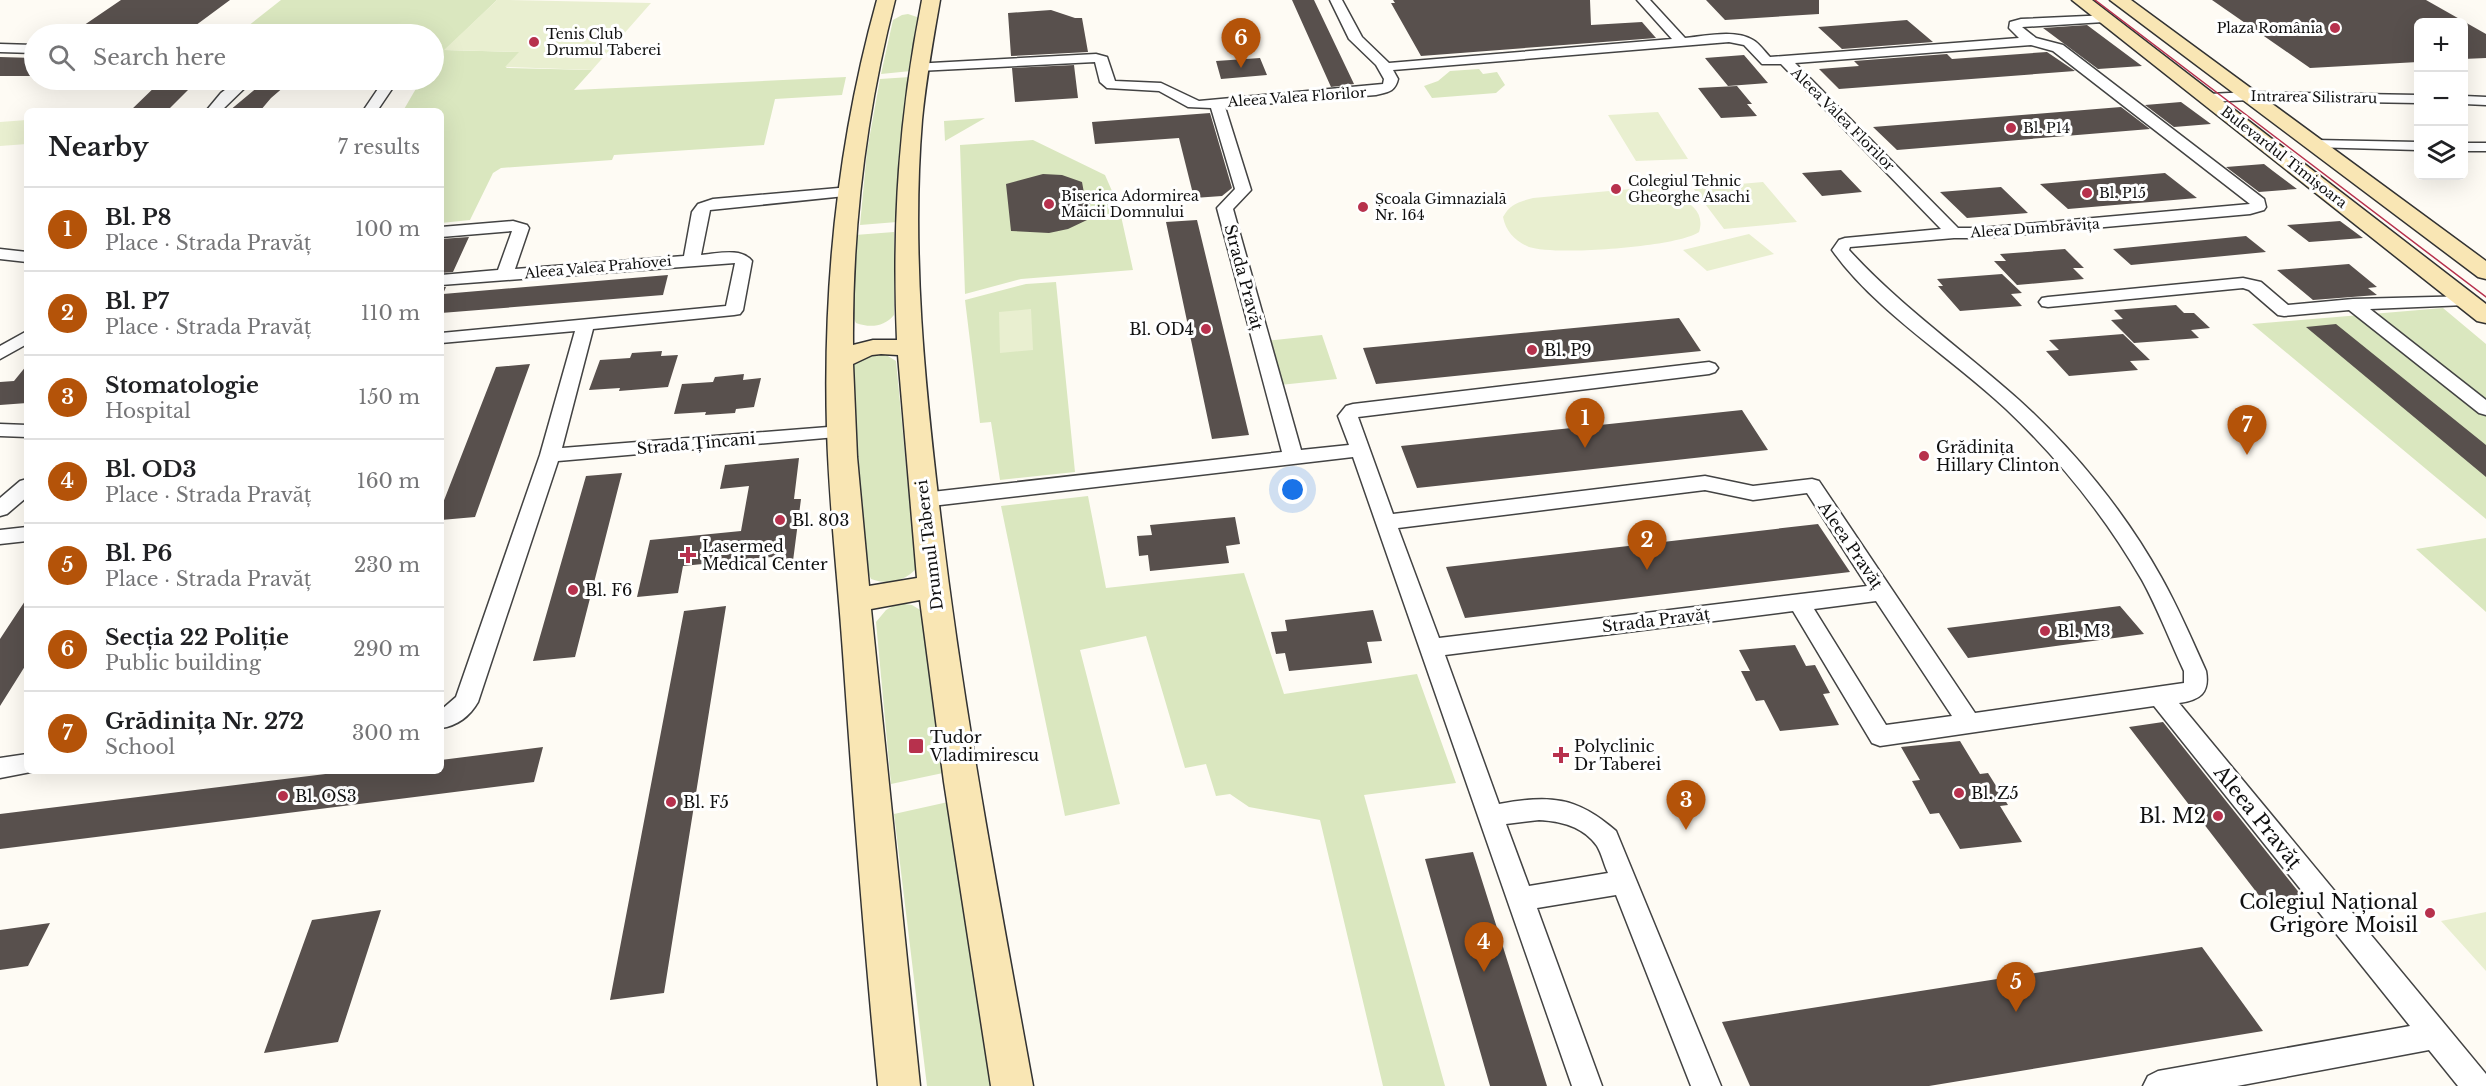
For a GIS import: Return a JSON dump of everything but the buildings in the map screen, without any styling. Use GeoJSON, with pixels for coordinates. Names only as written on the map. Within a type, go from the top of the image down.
{"type":"FeatureCollection","features":[{"type":"Feature","properties":{"kind":"main road","name":"Bulevardul Timișoara"},"geometry":{"type":"LineString","coordinates":[[2081,0],[2486,316]]}},
{"type":"Feature","properties":{"kind":"main road","name":"Bulevardul Timișoara"},"geometry":{"type":"LineString","coordinates":[[2119,0],[2486,272]]}},
{"type":"Feature","properties":{"kind":"main road","name":"Drumul Taberei"},"geometry":{"type":"LineString","coordinates":[[906,10],[918,67],[908,165],[907,318],[923,500],[961,778],[1011,1086]]}},
{"type":"Feature","properties":{"kind":"main road","name":"Drumul Taberei"},"geometry":{"type":"LineString","coordinates":[[899,1086],[841,432],[839,361],[850,192],[866,78],[906,10]]}},
{"type":"Feature","properties":{"kind":"main road"},"geometry":{"type":"LineString","coordinates":[[840,327],[873,332],[895,326],[907,318]]}},
{"type":"Feature","properties":{"kind":"main road"},"geometry":{"type":"LineString","coordinates":[[839,361],[852,353],[874,346],[885,345],[909,350]]}},
{"type":"Feature","properties":{"kind":"main road"},"geometry":{"type":"LineString","coordinates":[[855,600],[933,586]]}},
{"type":"Feature","properties":{"kind":"street"},"geometry":{"type":"LineString","coordinates":[[1336,0],[1356,39],[1385,67]]}},
{"type":"Feature","properties":{"kind":"street"},"geometry":{"type":"LineString","coordinates":[[1643,0],[1682,42]]}},
{"type":"Feature","properties":{"kind":"street"},"geometry":{"type":"LineString","coordinates":[[2031,41],[2015,28],[2015,25],[2104,18]]}},
{"type":"Feature","properties":{"kind":"street","name":"Aleea Valea Florilor"},"geometry":{"type":"LineString","coordinates":[[1217,104],[1376,91],[1389,87],[1392,83],[1385,67],[1737,39],[1749,42],[1767,61],[1784,60],[1954,232]]}},
{"type":"Feature","properties":{"kind":"street"},"geometry":{"type":"LineString","coordinates":[[1784,60],[2031,41]]}},
{"type":"Feature","properties":{"kind":"street","name":"Aleea Dumbrăvița"},"geometry":{"type":"LineString","coordinates":[[2031,41],[2058,48],[2258,202],[2258,207],[1981,234],[1954,232],[1845,243],[1840,250],[1857,269],[1960,362],[2013,405],[2066,459],[2114,521],[2159,592],[2195,671],[2197,684],[2192,689],[2184,693],[2160,697]]}},
{"type":"Feature","properties":{"kind":"street"},"geometry":{"type":"LineString","coordinates":[[0,48],[24,49]]}},
{"type":"Feature","properties":{"kind":"street"},"geometry":{"type":"LineString","coordinates":[[918,67],[1095,58],[1102,60],[1107,82],[1112,85],[1161,87],[1187,103],[1217,104]]}},
{"type":"Feature","properties":{"kind":"street"},"geometry":{"type":"LineString","coordinates":[[216,108],[234,90]]}},
{"type":"Feature","properties":{"kind":"street"},"geometry":{"type":"LineString","coordinates":[[372,108],[384,90]]}},
{"type":"Feature","properties":{"kind":"street","name":"Intrarea Silistraru"},"geometry":{"type":"LineString","coordinates":[[2209,98],[2250,96],[2414,99]]}},
{"type":"Feature","properties":{"kind":"street"},"geometry":{"type":"LineString","coordinates":[[2468,100],[2486,100]]}},
{"type":"Feature","properties":{"kind":"street","name":"Strada Pravăț"},"geometry":{"type":"LineString","coordinates":[[1217,104],[1243,190],[1225,208],[1293,457]]}},
{"type":"Feature","properties":{"kind":"street"},"geometry":{"type":"LineString","coordinates":[[2314,144],[2414,146]]}},
{"type":"Feature","properties":{"kind":"street"},"geometry":{"type":"LineString","coordinates":[[2468,147],[2486,147]]}},
{"type":"Feature","properties":{"kind":"street","name":"Aleea Valea Prahovei"},"geometry":{"type":"LineString","coordinates":[[444,232],[513,226],[521,228],[505,275],[692,260],[700,212],[704,207],[713,204],[850,192]]}},
{"type":"Feature","properties":{"kind":"street"},"geometry":{"type":"LineString","coordinates":[[0,254],[24,257]]}},
{"type":"Feature","properties":{"kind":"street"},"geometry":{"type":"LineString","coordinates":[[444,338],[734,310],[744,261],[742,258],[692,260]]}},
{"type":"Feature","properties":{"kind":"street"},"geometry":{"type":"LineString","coordinates":[[444,280],[505,275]]}},
{"type":"Feature","properties":{"kind":"street"},"geometry":{"type":"LineString","coordinates":[[2048,302],[2243,283],[2254,286],[2284,311],[2353,304],[2466,300]]}},
{"type":"Feature","properties":{"kind":"street"},"geometry":{"type":"LineString","coordinates":[[2353,304],[2486,409]]}},
{"type":"Feature","properties":{"kind":"street"},"geometry":{"type":"LineString","coordinates":[[444,719],[448,718],[466,702],[550,455],[585,325]]}},
{"type":"Feature","properties":{"kind":"street"},"geometry":{"type":"LineString","coordinates":[[0,354],[24,338]]}},
{"type":"Feature","properties":{"kind":"street"},"geometry":{"type":"LineString","coordinates":[[1587,1086],[1348,416],[1353,410],[1709,368]]}},
{"type":"Feature","properties":{"kind":"street"},"geometry":{"type":"LineString","coordinates":[[0,430],[24,431]]}},
{"type":"Feature","properties":{"kind":"street","name":"Strada Țincani"},"geometry":{"type":"LineString","coordinates":[[550,455],[841,432]]}},
{"type":"Feature","properties":{"kind":"street"},"geometry":{"type":"LineString","coordinates":[[923,500],[1360,450]]}},
{"type":"Feature","properties":{"kind":"street","name":"Aleea Pravăț"},"geometry":{"type":"LineString","coordinates":[[1386,522],[1705,483],[1753,494],[1812,486],[1969,723]]}},
{"type":"Feature","properties":{"kind":"street"},"geometry":{"type":"LineString","coordinates":[[0,509],[24,489]]}},
{"type":"Feature","properties":{"kind":"street"},"geometry":{"type":"LineString","coordinates":[[0,537],[24,534]]}},
{"type":"Feature","properties":{"kind":"street","name":"Strada Pravăț"},"geometry":{"type":"LineString","coordinates":[[1430,648],[1882,592]]}},
{"type":"Feature","properties":{"kind":"street"},"geometry":{"type":"LineString","coordinates":[[1799,603],[1880,736],[2160,697]]}},
{"type":"Feature","properties":{"kind":"street","name":"Aleea Pravăț"},"geometry":{"type":"LineString","coordinates":[[2160,697],[2478,1086]]}},
{"type":"Feature","properties":{"kind":"street"},"geometry":{"type":"LineString","coordinates":[[0,768],[24,764]]}},
{"type":"Feature","properties":{"kind":"street"},"geometry":{"type":"LineString","coordinates":[[1490,816],[1538,809],[1565,812],[1585,821],[1607,839],[1706,1086]]}},
{"type":"Feature","properties":{"kind":"street"},"geometry":{"type":"LineString","coordinates":[[1521,899],[1624,882]]}},
{"type":"Feature","properties":{"kind":"street"},"geometry":{"type":"LineString","coordinates":[[2158,1086],[2436,1035]]}},
{"type":"Feature","properties":{"kind":"green space"},"geometry":{"type":"Polygon","coordinates":[[[281,0],[497,0],[445,50],[520,52],[506,68],[592,70],[574,90],[846,77],[842,95],[775,99],[764,145],[614,155],[612,160],[501,168],[493,173],[470,220],[444,223],[444,108],[405,108],[415,90],[444,90],[444,24],[251,24],[281,0]]]}},
{"type":"Feature","properties":{"kind":"green space","name":"Tenis Club Drumul Taberei"},"geometry":{"type":"Polygon","coordinates":[[[497,0],[651,3],[592,70],[505,67],[519,52],[444,50],[497,0]]]}},
{"type":"Feature","properties":{"kind":"green space"},"geometry":{"type":"Polygon","coordinates":[[[908,14],[920,18],[911,71],[881,74],[893,20],[908,14]]]}},
{"type":"Feature","properties":{"kind":"green space"},"geometry":{"type":"Polygon","coordinates":[[[1479,69],[1483,74],[1497,72],[1505,85],[1496,93],[1432,98],[1424,86],[1438,81],[1450,71],[1479,69]]]}},
{"type":"Feature","properties":{"kind":"green space"},"geometry":{"type":"Polygon","coordinates":[[[910,77],[897,222],[860,225],[867,151],[880,79],[910,77]]]}},
{"type":"Feature","properties":{"kind":"green space"},"geometry":{"type":"Polygon","coordinates":[[[1658,112],[1688,159],[1636,161],[1608,115],[1658,112]]]}},
{"type":"Feature","properties":{"kind":"green space"},"geometry":{"type":"Polygon","coordinates":[[[985,118],[945,141],[944,121],[985,118]]]}},
{"type":"Feature","properties":{"kind":"green space"},"geometry":{"type":"Polygon","coordinates":[[[24,120],[24,144],[0,146],[0,122],[24,120]]]}},
{"type":"Feature","properties":{"kind":"green space"},"geometry":{"type":"Polygon","coordinates":[[[1033,140],[1105,175],[1119,207],[1133,270],[1021,279],[965,294],[960,145],[1033,140]]]}},
{"type":"Feature","properties":{"kind":"green space"},"geometry":{"type":"Polygon","coordinates":[[[1763,182],[1797,222],[1724,229],[1693,188],[1763,182]]]}},
{"type":"Feature","properties":{"kind":"green space"},"geometry":{"type":"Polygon","coordinates":[[[1642,188],[1662,192],[1691,205],[1698,212],[1699,232],[1667,242],[1643,246],[1564,251],[1543,250],[1529,247],[1515,239],[1506,227],[1503,217],[1515,204],[1533,198],[1642,188]]]}},
{"type":"Feature","properties":{"kind":"green space"},"geometry":{"type":"Polygon","coordinates":[[[894,232],[894,315],[886,322],[876,325],[866,326],[856,323],[853,317],[855,235],[894,232]]]}},
{"type":"Feature","properties":{"kind":"green space"},"geometry":{"type":"Polygon","coordinates":[[[1749,234],[1774,254],[1707,271],[1683,250],[1749,234]]]}},
{"type":"Feature","properties":{"kind":"green space"},"geometry":{"type":"Polygon","coordinates":[[[1056,282],[1075,472],[1000,480],[991,422],[980,423],[965,300],[1026,284],[1056,282]]]}},
{"type":"Feature","properties":{"kind":"green space"},"geometry":{"type":"Polygon","coordinates":[[[2443,308],[2486,344],[2486,519],[2252,324],[2443,308]]]}},
{"type":"Feature","properties":{"kind":"green space"},"geometry":{"type":"Polygon","coordinates":[[[1031,309],[1033,350],[1000,353],[999,312],[1031,309]]]}},
{"type":"Feature","properties":{"kind":"green space"},"geometry":{"type":"Polygon","coordinates":[[[1322,335],[1337,379],[1280,385],[1266,341],[1322,335]]]}},
{"type":"Feature","properties":{"kind":"green space"},"geometry":{"type":"Polygon","coordinates":[[[883,353],[896,361],[916,569],[906,577],[889,582],[871,579],[867,570],[851,367],[861,356],[883,353]]]}},
{"type":"Feature","properties":{"kind":"green space"},"geometry":{"type":"Polygon","coordinates":[[[1088,496],[1106,588],[1244,573],[1284,694],[1417,674],[1456,783],[1364,795],[1445,1086],[1383,1086],[1320,820],[1249,807],[1230,794],[1216,796],[1206,764],[1185,768],[1146,636],[1080,650],[1120,804],[1065,816],[1001,506],[1088,496]]]}},
{"type":"Feature","properties":{"kind":"green space"},"geometry":{"type":"Polygon","coordinates":[[[2486,538],[2486,612],[2416,549],[2486,538]]]}},
{"type":"Feature","properties":{"kind":"green space"},"geometry":{"type":"Polygon","coordinates":[[[898,603],[912,605],[922,611],[943,773],[891,784],[876,622],[886,610],[898,603]]]}},
{"type":"Feature","properties":{"kind":"green space"},"geometry":{"type":"Polygon","coordinates":[[[948,802],[991,1086],[927,1086],[894,814],[948,802]]]}},
{"type":"Feature","properties":{"kind":"green space"},"geometry":{"type":"Polygon","coordinates":[[[2486,912],[2486,971],[2441,921],[2486,912]]]}},
{"type":"Feature","properties":{"kind":"tram line"},"geometry":{"type":"LineString","coordinates":[[2095,0],[2486,297]]}},
{"type":"Feature","properties":{"kind":"place","name":"Plaza România"},"geometry":{"type":"Point","coordinates":[2335,28]}},
{"type":"Feature","properties":{"kind":"place","name":"Tenis Club Drumul Taberei"},"geometry":{"type":"Point","coordinates":[534,42]}},
{"type":"Feature","properties":{"kind":"place","name":"Secția 22 Poliție"},"geometry":{"type":"Point","coordinates":[1241,68]}},
{"type":"Feature","properties":{"kind":"place","name":"Bl. P14"},"geometry":{"type":"Point","coordinates":[2011,128]}},
{"type":"Feature","properties":{"kind":"place","name":"Colegiul Tehnic Gheorghe Asachi"},"geometry":{"type":"Point","coordinates":[1616,189]}},
{"type":"Feature","properties":{"kind":"place","name":"Bl. P15"},"geometry":{"type":"Point","coordinates":[2087,193]}},
{"type":"Feature","properties":{"kind":"place","name":"Biserica Adormirea Maicii Domnului"},"geometry":{"type":"Point","coordinates":[1049,204]}},
{"type":"Feature","properties":{"kind":"place","name":"Școala Gimnazială Nr. 164"},"geometry":{"type":"Point","coordinates":[1363,207]}},
{"type":"Feature","properties":{"kind":"place","name":"Bl. OD4"},"geometry":{"type":"Point","coordinates":[1206,329]}},
{"type":"Feature","properties":{"kind":"place","name":"Bl. P9"},"geometry":{"type":"Point","coordinates":[1532,350]}},
{"type":"Feature","properties":{"kind":"place","name":"Bl. P8"},"geometry":{"type":"Point","coordinates":[1585,448]}},
{"type":"Feature","properties":{"kind":"place","name":"Grădinița Nr. 272"},"geometry":{"type":"Point","coordinates":[2247,455]}},
{"type":"Feature","properties":{"kind":"place","name":"Grădinița Hillary Clinton"},"geometry":{"type":"Point","coordinates":[1924,456]}},
{"type":"Feature","properties":{"kind":"place","name":"Bl. 803"},"geometry":{"type":"Point","coordinates":[780,520]}},
{"type":"Feature","properties":{"kind":"place","name":"Lasermed Medical Center"},"geometry":{"type":"Point","coordinates":[688,555]}},
{"type":"Feature","properties":{"kind":"place","name":"Bl. P7"},"geometry":{"type":"Point","coordinates":[1647,570]}},
{"type":"Feature","properties":{"kind":"place","name":"Bl. F6"},"geometry":{"type":"Point","coordinates":[573,590]}},
{"type":"Feature","properties":{"kind":"place","name":"Bl. M3"},"geometry":{"type":"Point","coordinates":[2045,631]}},
{"type":"Feature","properties":{"kind":"place","name":"Tudor Vladimirescu"},"geometry":{"type":"Point","coordinates":[916,746]}},
{"type":"Feature","properties":{"kind":"place","name":"Polyclinic Dr Taberei"},"geometry":{"type":"Point","coordinates":[1561,755]}},
{"type":"Feature","properties":{"kind":"place","name":"Bl. Z5"},"geometry":{"type":"Point","coordinates":[1959,793]}},
{"type":"Feature","properties":{"kind":"place","name":"Bl. OS3"},"geometry":{"type":"Point","coordinates":[283,796]}},
{"type":"Feature","properties":{"kind":"place","name":"Bl. F5"},"geometry":{"type":"Point","coordinates":[671,802]}},
{"type":"Feature","properties":{"kind":"place","name":"Bl. M2"},"geometry":{"type":"Point","coordinates":[2218,816]}},
{"type":"Feature","properties":{"kind":"place","name":"Stomatologie"},"geometry":{"type":"Point","coordinates":[1686,830]}},
{"type":"Feature","properties":{"kind":"place","name":"Colegiul Național Grigore Moisil"},"geometry":{"type":"Point","coordinates":[2430,913]}},
{"type":"Feature","properties":{"kind":"place","name":"Bl. OD3"},"geometry":{"type":"Point","coordinates":[1484,972]}},
{"type":"Feature","properties":{"kind":"place","name":"Bl. P6"},"geometry":{"type":"Point","coordinates":[2016,1012]}}]}
